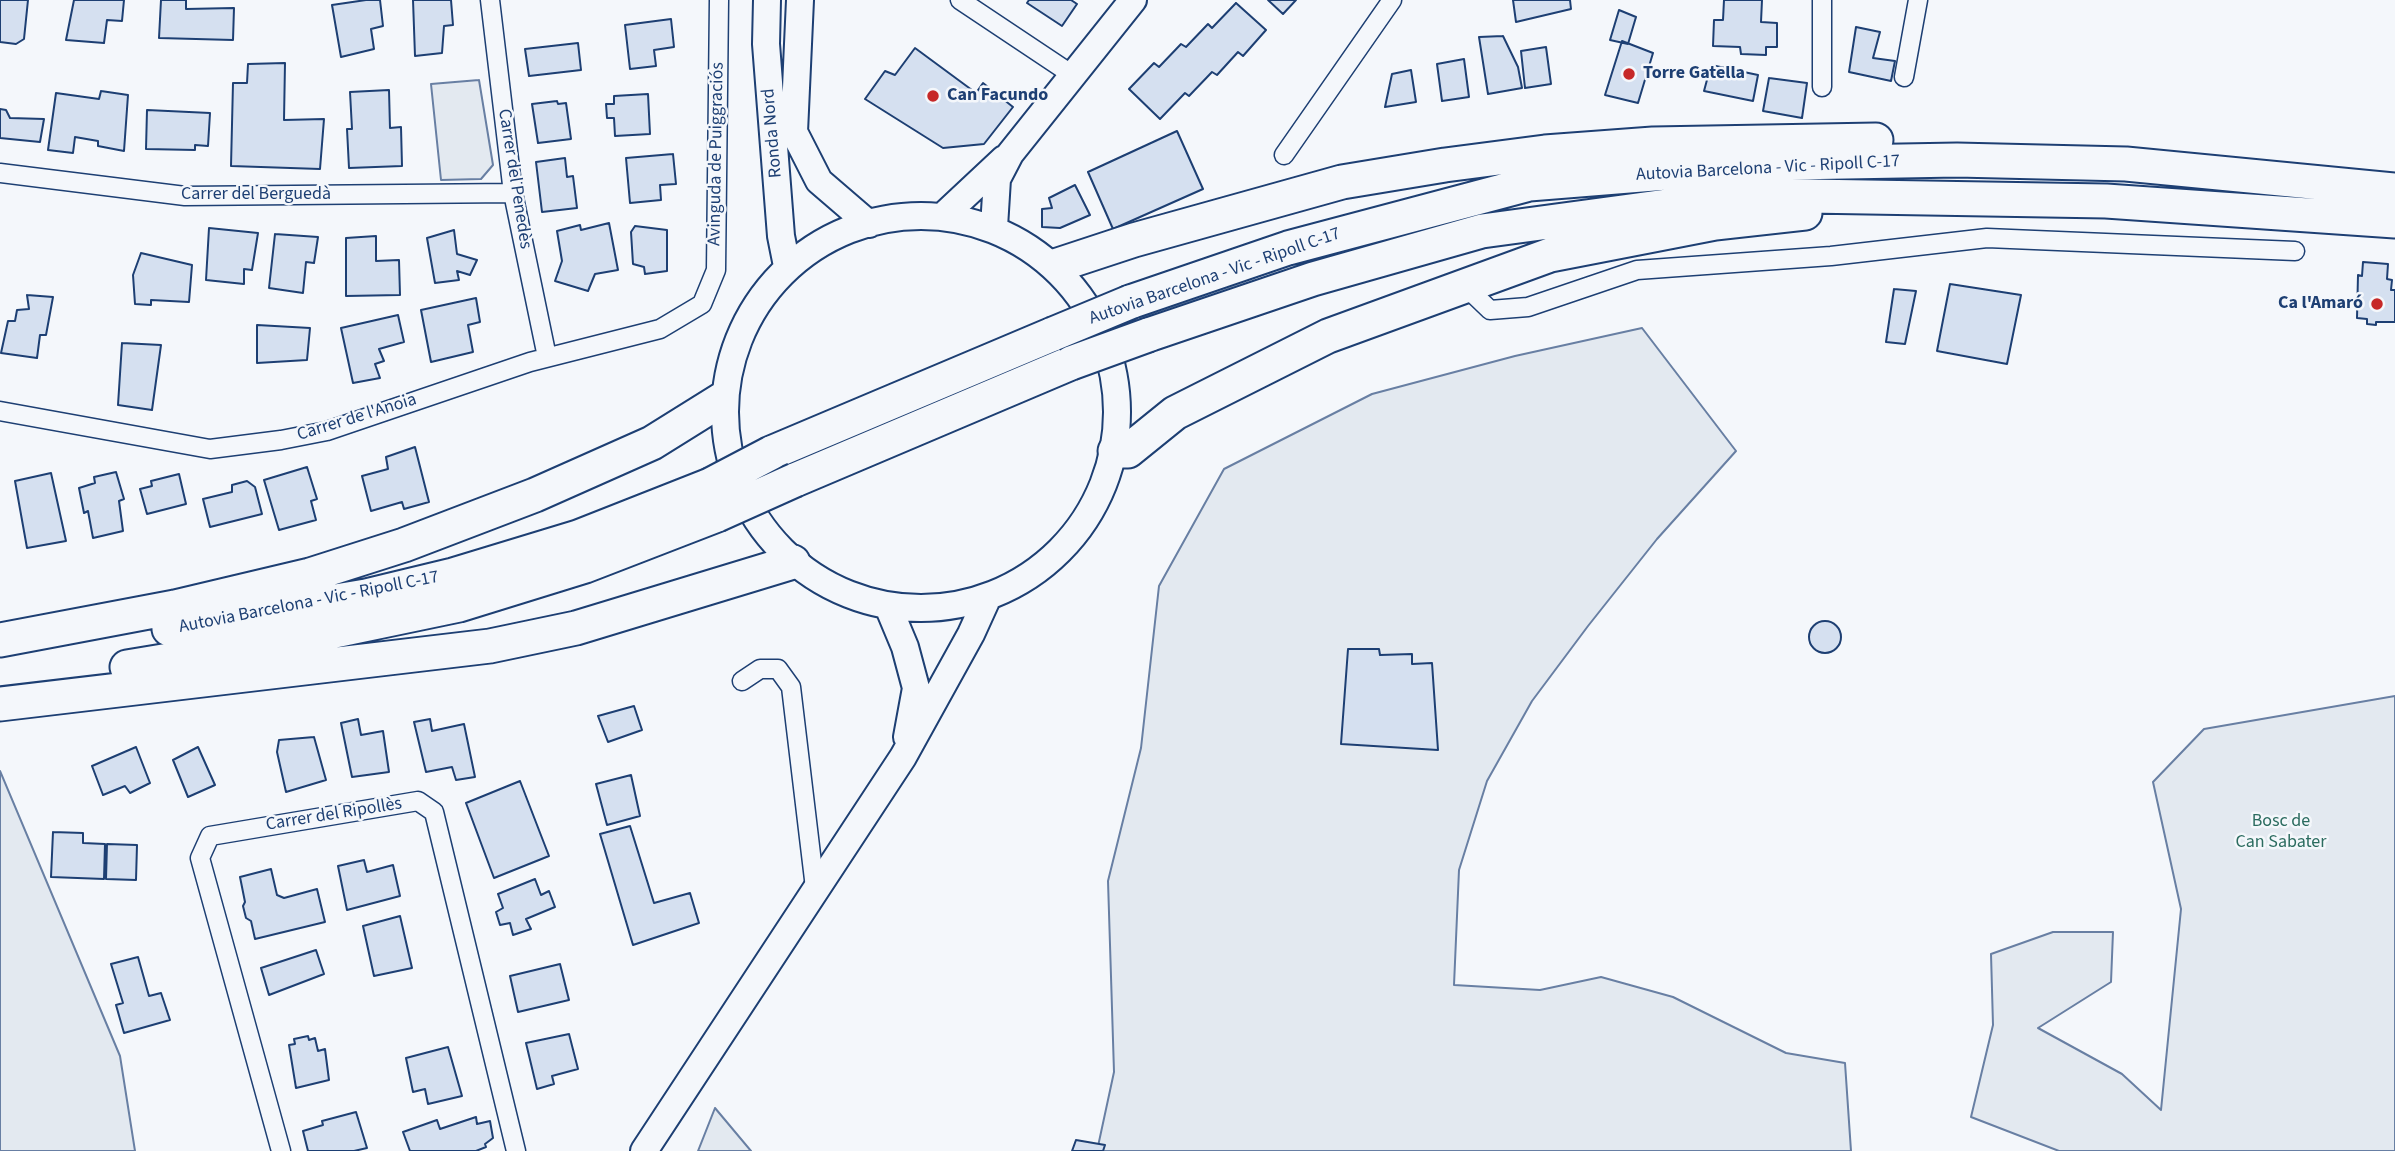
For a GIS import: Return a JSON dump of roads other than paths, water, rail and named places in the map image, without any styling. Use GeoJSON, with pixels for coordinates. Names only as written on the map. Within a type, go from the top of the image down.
{"type":"FeatureCollection","features":[{"type":"Feature","properties":{"kind":"highway"},"geometry":{"type":"LineString","coordinates":[[1058,265],[1134,240],[1342,182],[1545,152],[1653,144],[1792,140],[1924,141],[2000,144],[2126,164]]}},
{"type":"Feature","properties":{"kind":"highway","name":"Autovia Barcelona - Vic - Ripoll C-17"},"geometry":{"type":"LineString","coordinates":[[0,688],[296,639],[459,605],[585,566],[713,500],[771,453],[1130,302],[1289,248],[1529,184],[1791,163],[1957,160],[2126,164],[2395,190]]}},
{"type":"Feature","properties":{"kind":"highway","name":"Autovia Barcelona - Vic - Ripoll C-17"},"geometry":{"type":"LineString","coordinates":[[0,658],[366,596],[453,575],[578,537],[795,480],[1071,363],[1148,335],[1313,279],[1482,231],[1748,195],[2106,201],[2395,221]]}},
{"type":"Feature","properties":{"kind":"highway"},"geometry":{"type":"LineString","coordinates":[[1115,450],[1128,451],[1175,414],[1328,336],[1550,255],[1715,223],[1865,206],[2106,201]]}},
{"type":"Feature","properties":{"kind":"highway"},"geometry":{"type":"LineString","coordinates":[[0,640],[202,601],[310,575],[404,545],[535,495],[652,443],[721,400]]}},
{"type":"Feature","properties":{"kind":"highway"},"geometry":{"type":"LineString","coordinates":[[0,705],[490,646],[576,628],[793,562]]}},
{"type":"Feature","properties":{"kind":"main road","name":"Ronda Nord"},"geometry":{"type":"LineString","coordinates":[[767,0],[766,44],[781,236],[787,266]]}},
{"type":"Feature","properties":{"kind":"main road","name":"Ronda Nord"},"geometry":{"type":"LineString","coordinates":[[800,0],[793,132],[819,181],[869,224]]}},
{"type":"Feature","properties":{"kind":"main road"},"geometry":{"type":"LineString","coordinates":[[942,217],[1010,154],[1133,0]]}},
{"type":"Feature","properties":{"kind":"main road"},"geometry":{"type":"LineString","coordinates":[[994,227],[997,179],[1010,154]]}},
{"type":"Feature","properties":{"kind":"main road"},"geometry":{"type":"LineString","coordinates":[[643,1151],[903,757],[959,658],[986,601],[1042,558],[1076,520],[1099,486],[1115,450],[1117,407],[1114,368],[1107,332],[1094,307],[1058,265],[994,227],[942,217],[869,224],[832,236],[787,266],[748,325],[721,400],[723,430],[740,488],[768,533],[793,562],[821,583],[890,611],[916,611],[986,601]]}},
{"type":"Feature","properties":{"kind":"main road"},"geometry":{"type":"LineString","coordinates":[[890,611],[905,647],[916,688],[903,757]]}},
{"type":"Feature","properties":{"kind":"street","name":"Carrer del Penedès"},"geometry":{"type":"LineString","coordinates":[[490,0],[513,193],[547,357]]}},
{"type":"Feature","properties":{"kind":"street","name":"Avinguda de Puiggraciós"},"geometry":{"type":"LineString","coordinates":[[702,304],[716,270],[719,0]]}},
{"type":"Feature","properties":{"kind":"street"},"geometry":{"type":"LineString","coordinates":[[960,0],[1074,76]]}},
{"type":"Feature","properties":{"kind":"street"},"geometry":{"type":"LineString","coordinates":[[1284,155],[1392,0]]}},
{"type":"Feature","properties":{"kind":"street"},"geometry":{"type":"LineString","coordinates":[[1822,0],[1822,87]]}},
{"type":"Feature","properties":{"kind":"street"},"geometry":{"type":"LineString","coordinates":[[1904,77],[1918,0]]}},
{"type":"Feature","properties":{"kind":"street","name":"Carrer del Berguedà"},"geometry":{"type":"LineString","coordinates":[[0,173],[184,196],[513,193]]}},
{"type":"Feature","properties":{"kind":"street"},"geometry":{"type":"LineString","coordinates":[[1465,286],[1490,310],[1528,307],[1637,270],[1831,256],[1987,237],[2295,251]]}},
{"type":"Feature","properties":{"kind":"street","name":"Carrer de l'Anoia"},"geometry":{"type":"LineString","coordinates":[[0,411],[210,449],[327,431],[547,357],[660,330],[702,304]]}},
{"type":"Feature","properties":{"kind":"street"},"geometry":{"type":"LineString","coordinates":[[742,681],[760,669],[778,669],[791,687],[815,888]]}},
{"type":"Feature","properties":{"kind":"street","name":"Carrer del Ripollès"},"geometry":{"type":"LineString","coordinates":[[281,1151],[200,858],[210,836],[418,801],[434,812],[516,1151]]}},
{"type":"Feature","properties":{"kind":"place","name":"Torre Gatella"},"geometry":{"type":"Point","coordinates":[1629,74]}},
{"type":"Feature","properties":{"kind":"place","name":"Can Facundo"},"geometry":{"type":"Point","coordinates":[933,96]}},
{"type":"Feature","properties":{"kind":"place","name":"Ca l'Amaró"},"geometry":{"type":"Point","coordinates":[2377,304]}},
{"type":"Feature","properties":{"kind":"park label","name":"Bosc de Can Sabater"},"geometry":{"type":"Point","coordinates":[2281,832]}}]}
